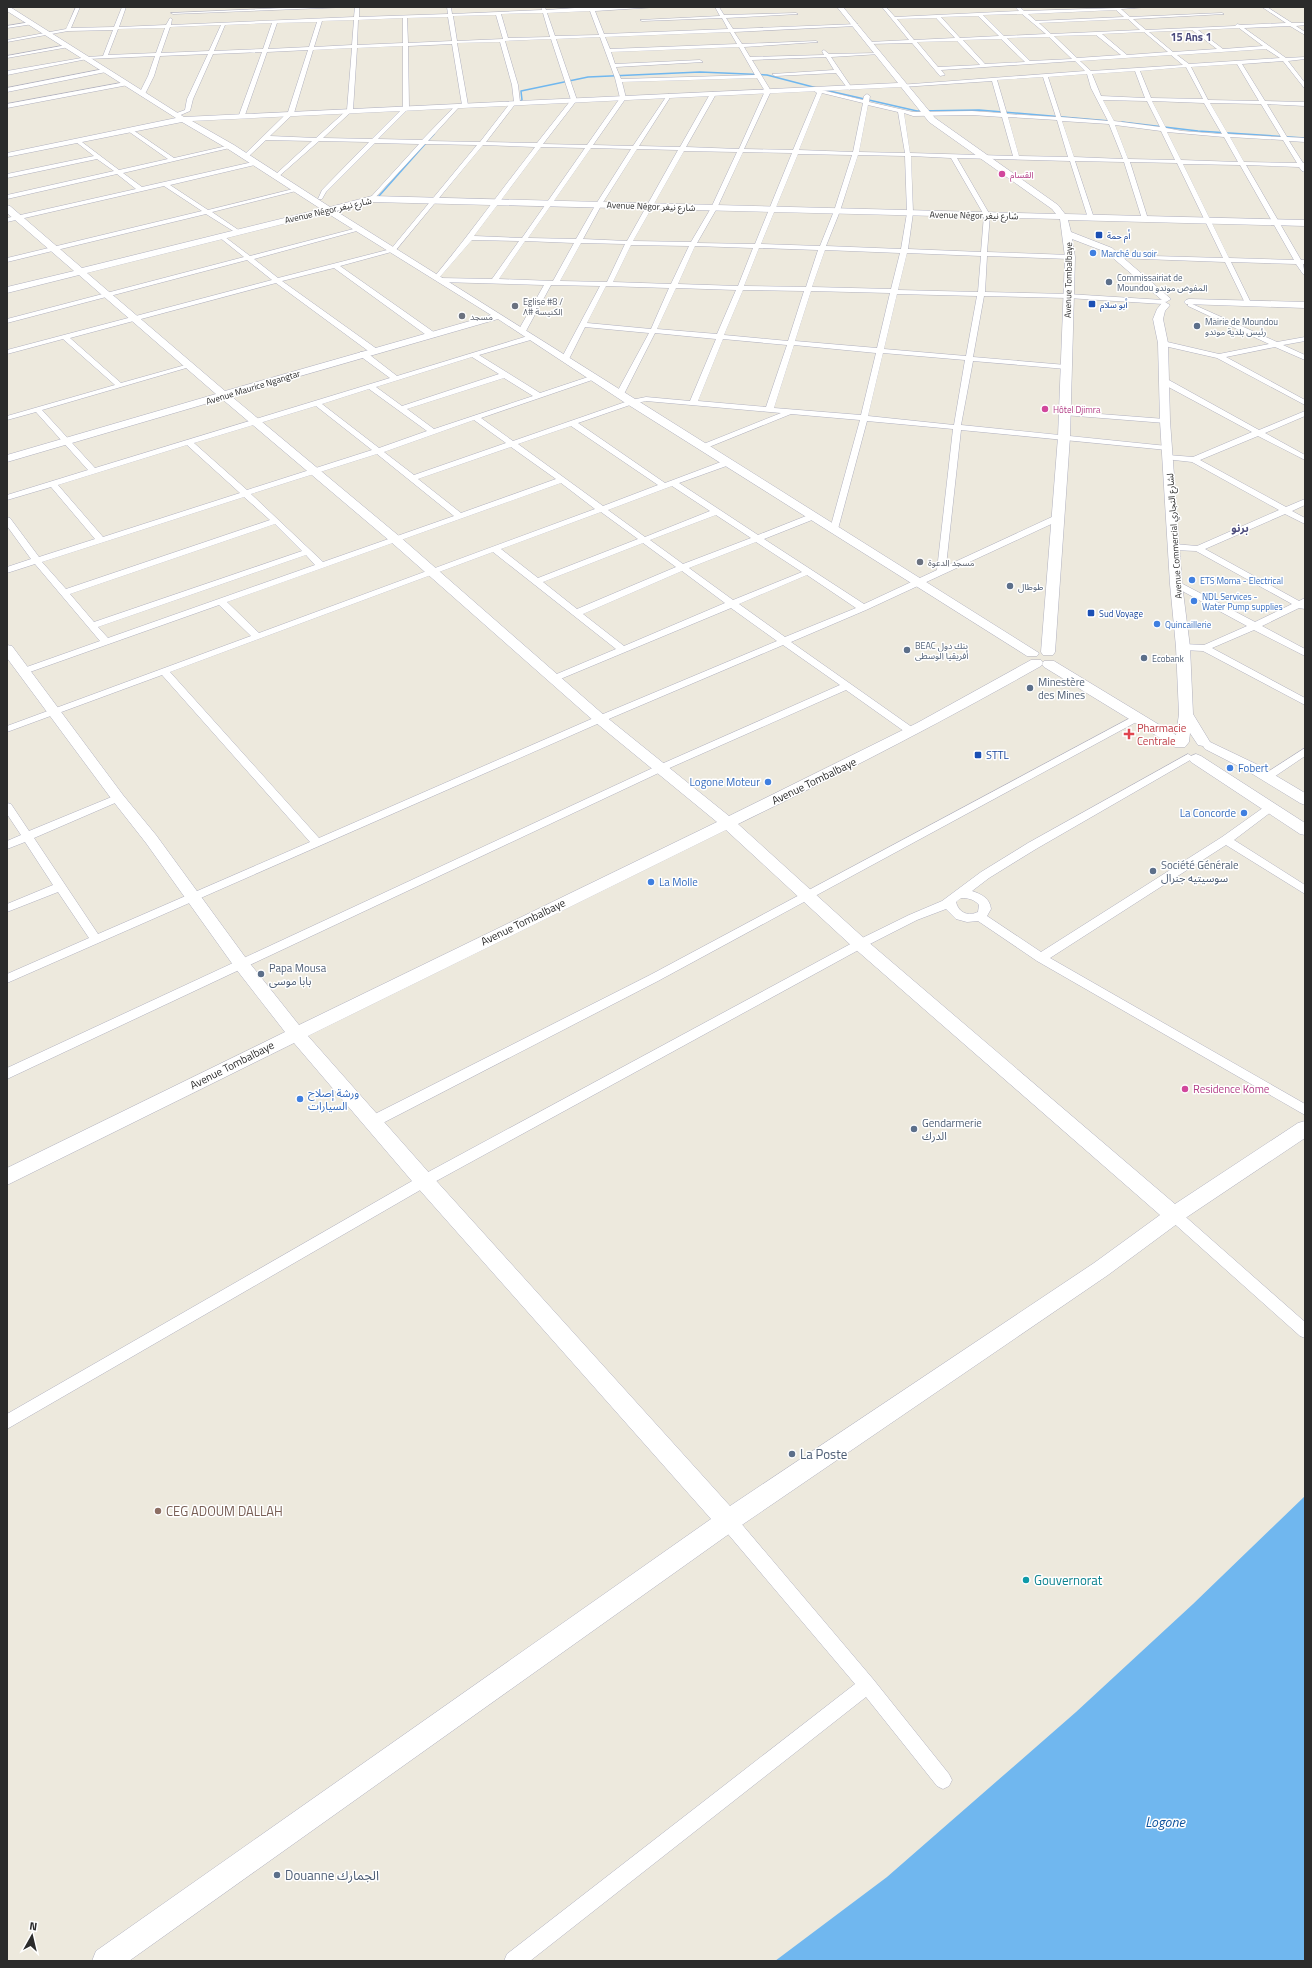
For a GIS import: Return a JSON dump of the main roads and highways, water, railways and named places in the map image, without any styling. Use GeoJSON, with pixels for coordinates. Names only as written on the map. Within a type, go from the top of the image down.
{"type":"FeatureCollection","features":[{"type":"Feature","properties":{"kind":"water","name":"Logone"},"geometry":{"type":"Polygon","coordinates":[[[1305,1496],[1305,1961],[775,1961],[887,1877],[1076,1712],[1193,1604],[1305,1496]]]}},
{"type":"Feature","properties":{"kind":"waterway"},"geometry":{"type":"LineString","coordinates":[[518,103],[522,100],[521,91],[588,77],[700,72],[767,75],[817,88]]}},
{"type":"Feature","properties":{"kind":"waterway"},"geometry":{"type":"LineString","coordinates":[[825,90],[917,111],[979,110],[1110,121]]}},
{"type":"Feature","properties":{"kind":"waterway"},"geometry":{"type":"LineString","coordinates":[[1122,122],[1198,131],[1305,138]]}},
{"type":"Feature","properties":{"kind":"waterway"},"geometry":{"type":"LineString","coordinates":[[379,196],[434,134]]}},
{"type":"Feature","properties":{"kind":"place","name":"القسام"},"geometry":{"type":"Point","coordinates":[1002,174]}},
{"type":"Feature","properties":{"kind":"place","name":"أم حمة"},"geometry":{"type":"Point","coordinates":[1099,235]}},
{"type":"Feature","properties":{"kind":"place","name":"Marché du soir"},"geometry":{"type":"Point","coordinates":[1093,253]}},
{"type":"Feature","properties":{"kind":"place","name":"Commissairiat de Moundou المفوض موندو"},"geometry":{"type":"Point","coordinates":[1109,282]}},
{"type":"Feature","properties":{"kind":"place","name":"أبو سلام"},"geometry":{"type":"Point","coordinates":[1092,304]}},
{"type":"Feature","properties":{"kind":"place","name":"Eglise #8 / الكنيسة #٨"},"geometry":{"type":"Point","coordinates":[515,306]}},
{"type":"Feature","properties":{"kind":"place","name":"مسجد"},"geometry":{"type":"Point","coordinates":[462,316]}},
{"type":"Feature","properties":{"kind":"place","name":"Mairie de Moundou رئيس بلدية موندو"},"geometry":{"type":"Point","coordinates":[1197,326]}},
{"type":"Feature","properties":{"kind":"place","name":"Hôtel Djimra"},"geometry":{"type":"Point","coordinates":[1045,409]}},
{"type":"Feature","properties":{"kind":"place","name":"مسجد الدعوة"},"geometry":{"type":"Point","coordinates":[920,562]}},
{"type":"Feature","properties":{"kind":"place","name":"ETS Moma - Electrical"},"geometry":{"type":"Point","coordinates":[1192,580]}},
{"type":"Feature","properties":{"kind":"place","name":"طوطال"},"geometry":{"type":"Point","coordinates":[1010,586]}},
{"type":"Feature","properties":{"kind":"place","name":"NDL Services - Water Pump supplies"},"geometry":{"type":"Point","coordinates":[1194,601]}},
{"type":"Feature","properties":{"kind":"place","name":"Sud Voyage"},"geometry":{"type":"Point","coordinates":[1091,613]}},
{"type":"Feature","properties":{"kind":"place","name":"Quincaillerie"},"geometry":{"type":"Point","coordinates":[1157,624]}},
{"type":"Feature","properties":{"kind":"place","name":"BEAC بنك دول أفريقيا الوسطى"},"geometry":{"type":"Point","coordinates":[907,650]}},
{"type":"Feature","properties":{"kind":"place","name":"Ecobank"},"geometry":{"type":"Point","coordinates":[1144,658]}},
{"type":"Feature","properties":{"kind":"place","name":"Minestère des Mines"},"geometry":{"type":"Point","coordinates":[1030,688]}},
{"type":"Feature","properties":{"kind":"place","name":"Pharmacie Centrale"},"geometry":{"type":"Point","coordinates":[1129,734]}},
{"type":"Feature","properties":{"kind":"place","name":"STTL"},"geometry":{"type":"Point","coordinates":[978,755]}},
{"type":"Feature","properties":{"kind":"place","name":"Fobert"},"geometry":{"type":"Point","coordinates":[1230,768]}},
{"type":"Feature","properties":{"kind":"place","name":"Logone Moteur"},"geometry":{"type":"Point","coordinates":[768,782]}},
{"type":"Feature","properties":{"kind":"place","name":"La Concorde"},"geometry":{"type":"Point","coordinates":[1244,813]}},
{"type":"Feature","properties":{"kind":"place","name":"Société Générale سوسيتيه جنرال"},"geometry":{"type":"Point","coordinates":[1153,871]}},
{"type":"Feature","properties":{"kind":"place","name":"La Molle"},"geometry":{"type":"Point","coordinates":[651,882]}},
{"type":"Feature","properties":{"kind":"place","name":"Papa Mousa بابا موسى"},"geometry":{"type":"Point","coordinates":[261,974]}},
{"type":"Feature","properties":{"kind":"place","name":"Residence Kome"},"geometry":{"type":"Point","coordinates":[1185,1089]}},
{"type":"Feature","properties":{"kind":"place","name":"ورشة إصلاح السيارات"},"geometry":{"type":"Point","coordinates":[300,1099]}},
{"type":"Feature","properties":{"kind":"place","name":"Gendarmerie الدرك"},"geometry":{"type":"Point","coordinates":[914,1129]}},
{"type":"Feature","properties":{"kind":"place","name":"La Poste"},"geometry":{"type":"Point","coordinates":[792,1454]}},
{"type":"Feature","properties":{"kind":"place","name":"CEG ADOUM DALLAH"},"geometry":{"type":"Point","coordinates":[158,1511]}},
{"type":"Feature","properties":{"kind":"place","name":"Gouvernorat"},"geometry":{"type":"Point","coordinates":[1026,1580]}},
{"type":"Feature","properties":{"kind":"place","name":"Douanne الجمارك"},"geometry":{"type":"Point","coordinates":[277,1875]}},
{"type":"Feature","properties":{"kind":"district","name":"15 Ans 1"},"geometry":{"type":"Point","coordinates":[1191,37]}},
{"type":"Feature","properties":{"kind":"district","name":"برنو"},"geometry":{"type":"Point","coordinates":[1240,528]}}]}
